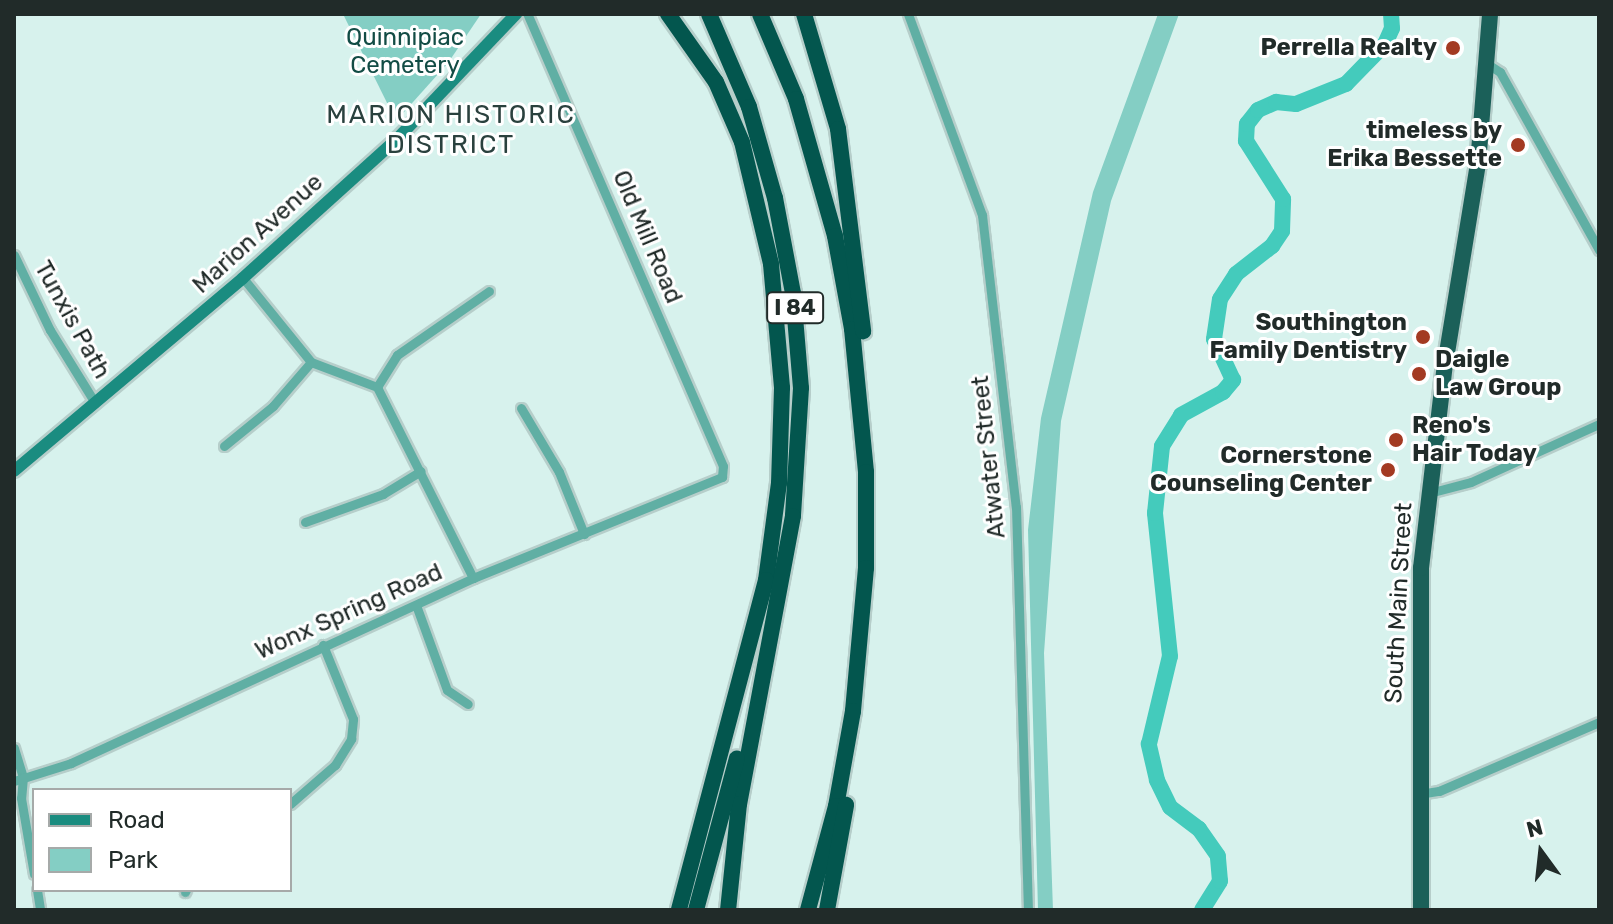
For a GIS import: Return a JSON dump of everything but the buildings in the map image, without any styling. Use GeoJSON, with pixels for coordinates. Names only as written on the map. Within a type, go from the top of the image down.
{"type":"FeatureCollection","features":[{"type":"Feature","properties":{"kind":"highway"},"geometry":{"type":"LineString","coordinates":[[668,14],[716,82],[742,142],[771,264],[782,388],[779,483],[766,580],[679,910]]}},
{"type":"Feature","properties":{"kind":"highway","name":"I 84"},"geometry":{"type":"LineString","coordinates":[[696,910],[776,614],[799,453],[797,325],[768,168],[709,14]]}},
{"type":"Feature","properties":{"kind":"highway","name":"I 84"},"geometry":{"type":"LineString","coordinates":[[760,14],[796,99],[835,236],[857,365],[866,472],[859,663],[836,806],[808,910]]}},
{"type":"Feature","properties":{"kind":"highway"},"geometry":{"type":"LineString","coordinates":[[804,14],[842,150],[869,387],[866,472]]}},
{"type":"Feature","properties":{"kind":"highway","name":"South Main Street"},"geometry":{"type":"LineString","coordinates":[[1421,910],[1419,629],[1429,493],[1466,257],[1490,14]]}},
{"type":"Feature","properties":{"kind":"highway"},"geometry":{"type":"LineString","coordinates":[[728,910],[739,804],[776,614]]}},
{"type":"Feature","properties":{"kind":"highway"},"geometry":{"type":"LineString","coordinates":[[827,910],[856,754],[859,663]]}},
{"type":"Feature","properties":{"kind":"main road","name":"Marion Avenue"},"geometry":{"type":"LineString","coordinates":[[14,471],[243,278],[438,99],[516,14]]}},
{"type":"Feature","properties":{"kind":"street","name":"Old Mill Road"},"geometry":{"type":"LineString","coordinates":[[527,14],[717,451],[722,477]]}},
{"type":"Feature","properties":{"kind":"street","name":"Atwater Street"},"geometry":{"type":"LineString","coordinates":[[908,14],[971,174],[982,215],[1016,507],[1028,910]]}},
{"type":"Feature","properties":{"kind":"street"},"geometry":{"type":"LineString","coordinates":[[1486,63],[1500,72],[1599,250]]}},
{"type":"Feature","properties":{"kind":"street","name":"Tunxis Path"},"geometry":{"type":"LineString","coordinates":[[14,255],[50,330],[95,403]]}},
{"type":"Feature","properties":{"kind":"street"},"geometry":{"type":"LineString","coordinates":[[243,278],[311,362],[377,387],[473,578]]}},
{"type":"Feature","properties":{"kind":"street"},"geometry":{"type":"LineString","coordinates":[[377,387],[397,355],[489,291]]}},
{"type":"Feature","properties":{"kind":"street"},"geometry":{"type":"LineString","coordinates":[[224,446],[273,406],[311,362]]}},
{"type":"Feature","properties":{"kind":"street"},"geometry":{"type":"LineString","coordinates":[[521,408],[559,472],[584,534]]}},
{"type":"Feature","properties":{"kind":"street"},"geometry":{"type":"LineString","coordinates":[[1429,493],[1471,482],[1599,424]]}},
{"type":"Feature","properties":{"kind":"street"},"geometry":{"type":"LineString","coordinates":[[305,522],[383,494],[421,471]]}},
{"type":"Feature","properties":{"kind":"street","name":"Wonx Spring Road"},"geometry":{"type":"LineString","coordinates":[[18,779],[71,763],[473,578],[722,477]]}},
{"type":"Feature","properties":{"kind":"street"},"geometry":{"type":"LineString","coordinates":[[416,605],[447,690],[468,704]]}},
{"type":"Feature","properties":{"kind":"street"},"geometry":{"type":"LineString","coordinates":[[292,802],[335,765],[351,739],[353,719],[323,645]]}},
{"type":"Feature","properties":{"kind":"street"},"geometry":{"type":"LineString","coordinates":[[1419,794],[1439,791],[1599,722]]}},
{"type":"Feature","properties":{"kind":"street"},"geometry":{"type":"LineString","coordinates":[[14,748],[32,862]]}},
{"type":"Feature","properties":{"kind":"green space","name":"Quinnipiac Cemetery"},"geometry":{"type":"Polygon","coordinates":[[[343,14],[481,14],[448,63],[396,121],[343,14]]]}},
{"type":"Feature","properties":{"kind":"green space"},"geometry":{"type":"Polygon","coordinates":[[[1158,14],[1179,14],[1111,201],[1061,421],[1044,653],[1053,910],[1038,910],[1028,530],[1041,418],[1093,192],[1158,14]]]}},
{"type":"Feature","properties":{"kind":"waterway"},"geometry":{"type":"LineString","coordinates":[[1202,910],[1220,881],[1218,856],[1199,829],[1170,807],[1157,780],[1149,744],[1170,656],[1155,513],[1162,446],[1181,415],[1223,392],[1233,380],[1214,339],[1220,299],[1236,274],[1272,246],[1282,231],[1283,199],[1246,141],[1247,124],[1258,110],[1276,102],[1296,104],[1346,84],[1385,44],[1392,28],[1391,14]]}},
{"type":"Feature","properties":{"kind":"place","name":"Perrella Realty"},"geometry":{"type":"Point","coordinates":[1453,48]}},
{"type":"Feature","properties":{"kind":"place","name":"timeless by Erika Bessette"},"geometry":{"type":"Point","coordinates":[1518,145]}},
{"type":"Feature","properties":{"kind":"place","name":"Southington Family Dentistry"},"geometry":{"type":"Point","coordinates":[1423,337]}},
{"type":"Feature","properties":{"kind":"place","name":"Daigle Law Group"},"geometry":{"type":"Point","coordinates":[1419,374]}},
{"type":"Feature","properties":{"kind":"place","name":"Reno's Hair Today"},"geometry":{"type":"Point","coordinates":[1396,440]}},
{"type":"Feature","properties":{"kind":"place","name":"Cornerstone Counseling Center"},"geometry":{"type":"Point","coordinates":[1388,470]}},
{"type":"Feature","properties":{"kind":"district","name":"MARION HISTORIC DISTRICT"},"geometry":{"type":"Point","coordinates":[451,130]}}]}
